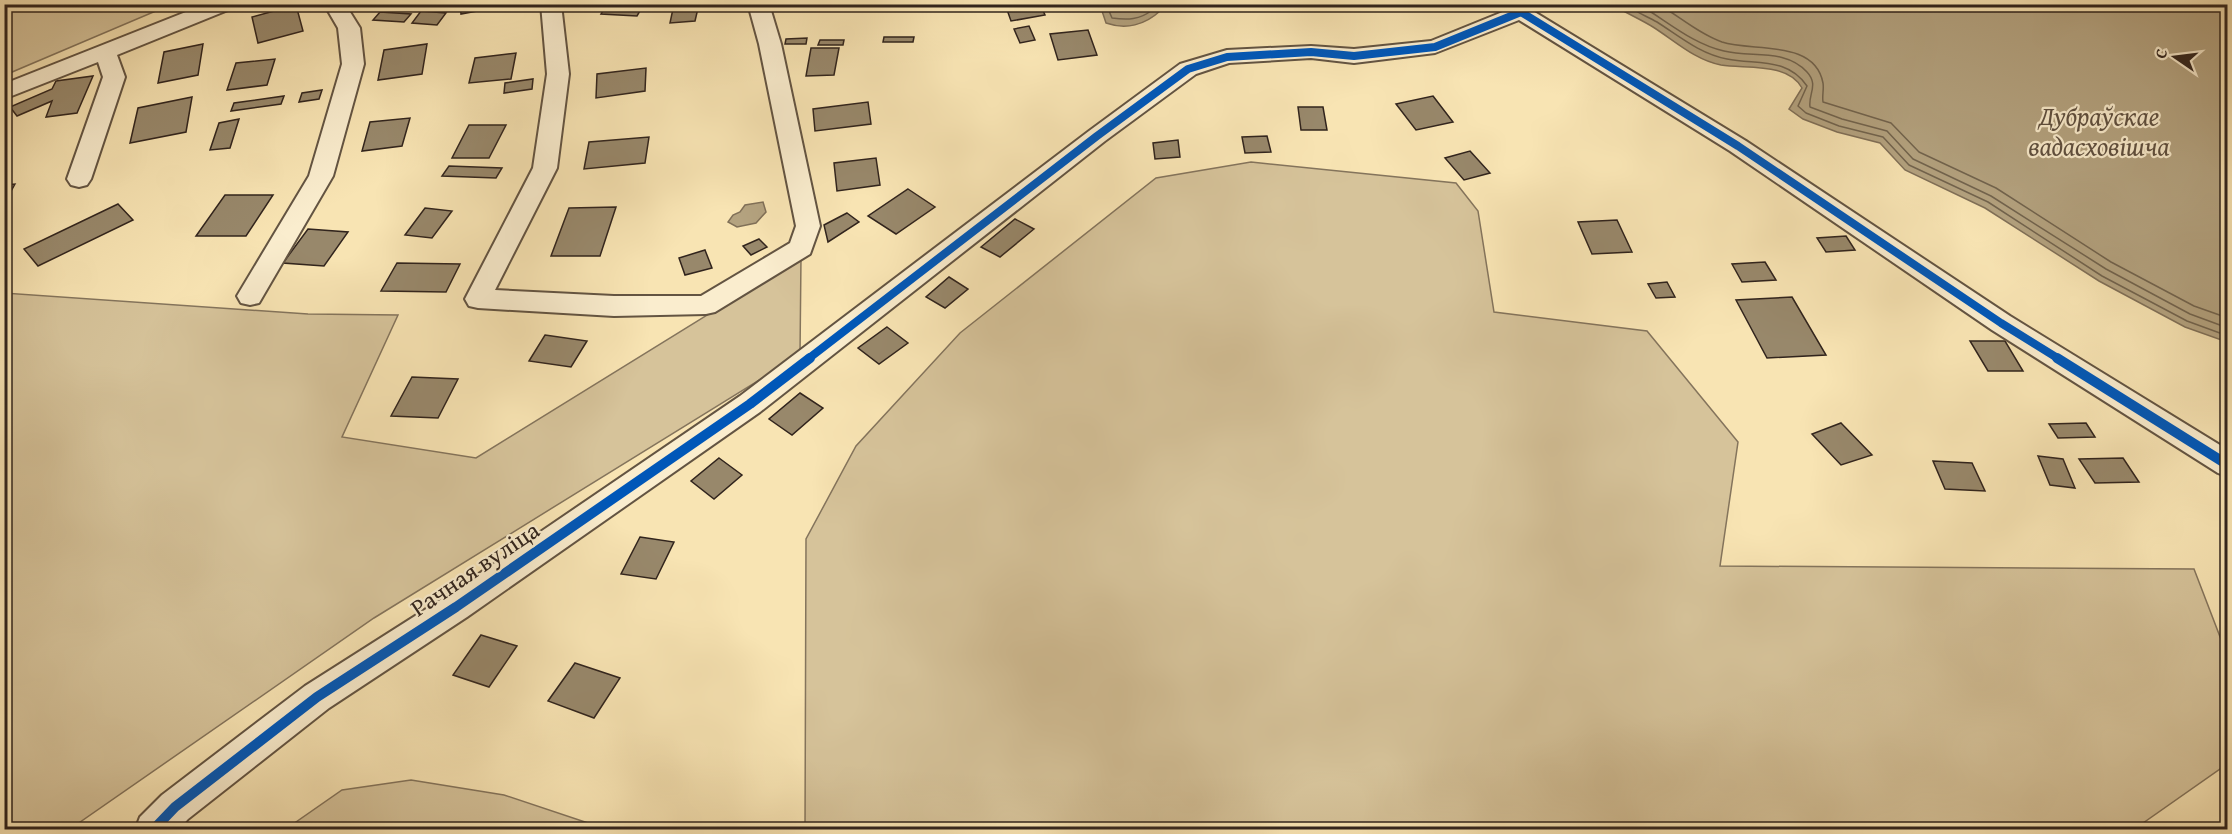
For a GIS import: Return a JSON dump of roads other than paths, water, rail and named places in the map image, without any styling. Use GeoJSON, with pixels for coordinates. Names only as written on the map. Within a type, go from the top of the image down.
{"type":"FeatureCollection","features":[{"type":"Feature","properties":{"kind":"street"},"geometry":{"type":"LineString","coordinates":[[4,92],[226,4]]}},
{"type":"Feature","properties":{"kind":"street"},"geometry":{"type":"LineString","coordinates":[[250,296],[321,176],[353,64],[349,28],[334,4]]}},
{"type":"Feature","properties":{"kind":"street"},"geometry":{"type":"LineString","coordinates":[[551,4],[558,74],[545,168],[478,299],[614,306],[706,304],[801,248],[808,226],[770,44],[758,4]]}},
{"type":"Feature","properties":{"kind":"street"},"geometry":{"type":"LineString","coordinates":[[1514,8],[1766,163],[2001,323],[2228,465]]}},
{"type":"Feature","properties":{"kind":"street","name":"Рачная вуліца"},"geometry":{"type":"LineString","coordinates":[[153,830],[175,807],[317,697],[456,607],[740,410],[825,348],[1097,136],[1188,69],[1227,57],[1311,52],[1354,56],[1435,47],[1514,8]]}},
{"type":"Feature","properties":{"kind":"street"},"geometry":{"type":"LineString","coordinates":[[79,179],[114,77],[105,51]]}},
{"type":"Feature","properties":{"kind":"water"},"geometry":{"type":"Polygon","coordinates":[[[1100,5],[1158,5],[1160,11],[1142,23],[1121,26],[1106,23],[1100,5]]]}},
{"type":"Feature","properties":{"kind":"water","name":"Дубраўскае вадасховішча"},"geometry":{"type":"Polygon","coordinates":[[[1613,5],[2227,5],[2227,342],[2185,327],[2099,281],[1985,208],[1905,170],[1880,143],[1837,132],[1803,119],[1789,109],[1802,88],[1787,74],[1766,68],[1712,63],[1613,5]]]}},
{"type":"Feature","properties":{"kind":"water"},"geometry":{"type":"Polygon","coordinates":[[[763,202],[766,212],[756,223],[737,227],[728,222],[745,205],[763,202]]]}}]}
